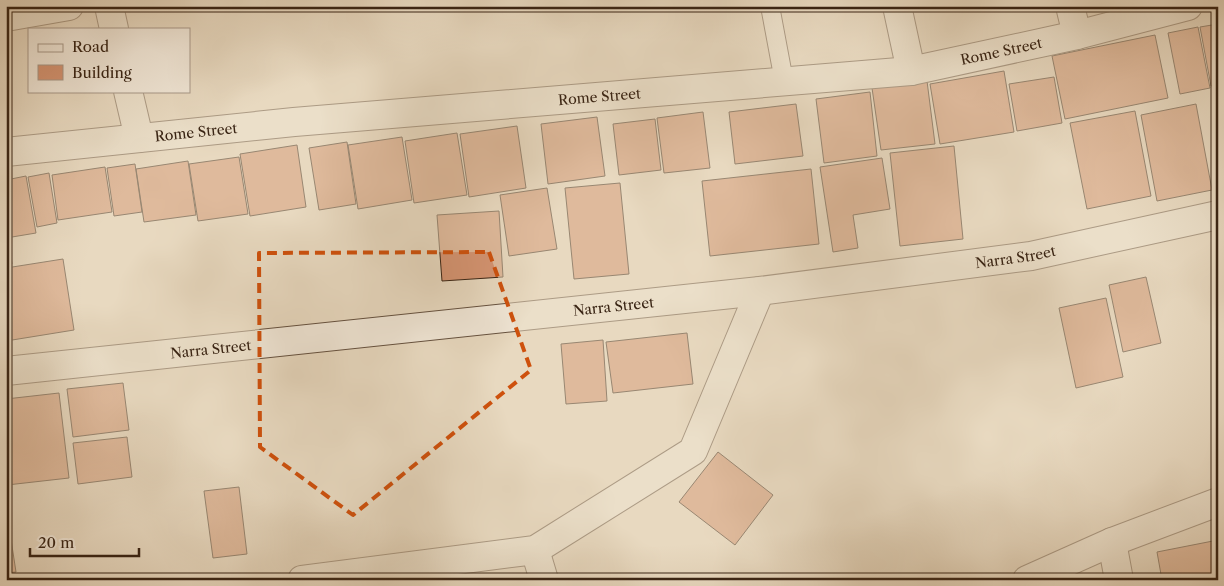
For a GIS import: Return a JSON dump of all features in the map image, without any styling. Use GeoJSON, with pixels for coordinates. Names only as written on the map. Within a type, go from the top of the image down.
{"type":"FeatureCollection","features":[{"type":"Feature","properties":{"kind":"street"},"geometry":{"type":"LineString","coordinates":[[6,17],[69,6]]}},
{"type":"Feature","properties":{"kind":"street"},"geometry":{"type":"LineString","coordinates":[[108,6],[114,28]]}},
{"type":"Feature","properties":{"kind":"street"},"geometry":{"type":"LineString","coordinates":[[897,6],[910,71]]}},
{"type":"Feature","properties":{"kind":"street"},"geometry":{"type":"LineString","coordinates":[[1070,6],[1077,35]]}},
{"type":"Feature","properties":{"kind":"street","name":"Rome Street"},"geometry":{"type":"LineString","coordinates":[[6,152],[304,121],[910,71],[1077,35],[1188,6]]}},
{"type":"Feature","properties":{"kind":"street"},"geometry":{"type":"LineString","coordinates":[[128,92],[139,138]]}},
{"type":"Feature","properties":{"kind":"street","name":"Narra Street"},"geometry":{"type":"LineString","coordinates":[[6,371],[760,292],[1031,256],[1218,215]]}},
{"type":"Feature","properties":{"kind":"street"},"geometry":{"type":"LineString","coordinates":[[302,580],[535,550],[693,451],[760,292]]}},
{"type":"Feature","properties":{"kind":"street"},"geometry":{"type":"LineString","coordinates":[[1027,580],[1112,542],[1218,502]]}},
{"type":"Feature","properties":{"kind":"street"},"geometry":{"type":"LineString","coordinates":[[1112,542],[1119,580]]}},
{"type":"Feature","properties":{"kind":"street"},"geometry":{"type":"LineString","coordinates":[[535,550],[544,580]]}},
{"type":"Feature","properties":{"kind":"lane"},"geometry":{"type":"LineString","coordinates":[[770,6],[784,80]]}},
{"type":"Feature","properties":{"kind":"highlighted area"},"geometry":{"type":"Polygon","coordinates":[[[489,252],[531,370],[353,515],[260,447],[259,253],[489,252]]]}},
{"type":"Feature","properties":{"kind":"building"},"geometry":{"type":"Polygon","coordinates":[[[1218,24],[1218,84],[1211,86],[1200,27],[1218,24]]]}},
{"type":"Feature","properties":{"kind":"building"},"geometry":{"type":"Polygon","coordinates":[[[1198,27],[1210,88],[1180,94],[1168,33],[1198,27]]]}},
{"type":"Feature","properties":{"kind":"building"},"geometry":{"type":"Polygon","coordinates":[[[1155,35],[1168,98],[1065,119],[1052,56],[1155,35]]]}},
{"type":"Feature","properties":{"kind":"building"},"geometry":{"type":"Polygon","coordinates":[[[1004,71],[1014,132],[940,144],[930,84],[1004,71]]]}},
{"type":"Feature","properties":{"kind":"building"},"geometry":{"type":"Polygon","coordinates":[[[1054,77],[1062,123],[1017,131],[1009,84],[1054,77]]]}},
{"type":"Feature","properties":{"kind":"building"},"geometry":{"type":"Polygon","coordinates":[[[927,81],[935,144],[881,150],[872,88],[927,81]]]}},
{"type":"Feature","properties":{"kind":"building"},"geometry":{"type":"Polygon","coordinates":[[[870,92],[877,156],[824,163],[816,99],[870,92]]]}},
{"type":"Feature","properties":{"kind":"building"},"geometry":{"type":"Polygon","coordinates":[[[796,104],[803,156],[735,164],[729,112],[796,104]]]}},
{"type":"Feature","properties":{"kind":"building"},"geometry":{"type":"Polygon","coordinates":[[[1196,104],[1212,190],[1157,201],[1141,115],[1196,104]]]}},
{"type":"Feature","properties":{"kind":"building"},"geometry":{"type":"Polygon","coordinates":[[[1135,111],[1151,196],[1087,209],[1070,123],[1135,111]]]}},
{"type":"Feature","properties":{"kind":"building"},"geometry":{"type":"Polygon","coordinates":[[[703,112],[710,168],[664,173],[657,118],[703,112]]]}},
{"type":"Feature","properties":{"kind":"building"},"geometry":{"type":"Polygon","coordinates":[[[597,117],[605,176],[548,184],[541,124],[597,117]]]}},
{"type":"Feature","properties":{"kind":"building"},"geometry":{"type":"Polygon","coordinates":[[[655,119],[661,170],[619,175],[613,124],[655,119]]]}},
{"type":"Feature","properties":{"kind":"building"},"geometry":{"type":"Polygon","coordinates":[[[517,126],[526,188],[469,197],[460,134],[517,126]]]}},
{"type":"Feature","properties":{"kind":"building"},"geometry":{"type":"Polygon","coordinates":[[[457,133],[467,195],[414,203],[405,141],[457,133]]]}},
{"type":"Feature","properties":{"kind":"building"},"geometry":{"type":"Polygon","coordinates":[[[402,137],[412,200],[358,209],[348,145],[402,137]]]}},
{"type":"Feature","properties":{"kind":"building"},"geometry":{"type":"Polygon","coordinates":[[[347,142],[356,204],[319,210],[309,148],[347,142]]]}},
{"type":"Feature","properties":{"kind":"building"},"geometry":{"type":"Polygon","coordinates":[[[297,145],[306,207],[250,216],[240,154],[297,145]]]}},
{"type":"Feature","properties":{"kind":"building"},"geometry":{"type":"Polygon","coordinates":[[[954,146],[963,239],[900,246],[890,153],[954,146]]]}},
{"type":"Feature","properties":{"kind":"building"},"geometry":{"type":"Polygon","coordinates":[[[239,157],[248,214],[198,221],[189,164],[239,157]]]}},
{"type":"Feature","properties":{"kind":"building"},"geometry":{"type":"Polygon","coordinates":[[[882,158],[890,209],[853,215],[858,248],[833,252],[820,167],[882,158]]]}},
{"type":"Feature","properties":{"kind":"building"},"geometry":{"type":"Polygon","coordinates":[[[188,161],[196,215],[144,222],[136,169],[188,161]]]}},
{"type":"Feature","properties":{"kind":"building"},"geometry":{"type":"Polygon","coordinates":[[[135,164],[142,212],[114,216],[107,168],[135,164]]]}},
{"type":"Feature","properties":{"kind":"building"},"geometry":{"type":"Polygon","coordinates":[[[105,167],[112,212],[58,220],[52,175],[105,167]]]}},
{"type":"Feature","properties":{"kind":"building"},"geometry":{"type":"Polygon","coordinates":[[[811,169],[819,244],[710,256],[702,181],[811,169]]]}},
{"type":"Feature","properties":{"kind":"building"},"geometry":{"type":"Polygon","coordinates":[[[49,173],[57,223],[37,227],[28,177],[49,173]]]}},
{"type":"Feature","properties":{"kind":"building"},"geometry":{"type":"Polygon","coordinates":[[[26,176],[36,233],[6,238],[6,180],[26,176]]]}},
{"type":"Feature","properties":{"kind":"building"},"geometry":{"type":"Polygon","coordinates":[[[620,183],[629,274],[574,279],[565,188],[620,183]]]}},
{"type":"Feature","properties":{"kind":"building"},"geometry":{"type":"Polygon","coordinates":[[[547,188],[557,249],[509,256],[500,195],[547,188]]]}},
{"type":"Feature","properties":{"kind":"building"},"geometry":{"type":"Polygon","coordinates":[[[499,211],[503,277],[442,281],[437,215],[499,211]]]}},
{"type":"Feature","properties":{"kind":"building"},"geometry":{"type":"Polygon","coordinates":[[[6,243],[9,243],[12,264],[6,265],[6,243]]]}},
{"type":"Feature","properties":{"kind":"building"},"geometry":{"type":"Polygon","coordinates":[[[63,259],[74,330],[6,341],[6,268],[63,259]]]}},
{"type":"Feature","properties":{"kind":"building"},"geometry":{"type":"Polygon","coordinates":[[[1146,277],[1161,343],[1123,352],[1109,285],[1146,277]]]}},
{"type":"Feature","properties":{"kind":"building"},"geometry":{"type":"Polygon","coordinates":[[[1106,298],[1123,377],[1076,388],[1059,308],[1106,298]]]}},
{"type":"Feature","properties":{"kind":"building"},"geometry":{"type":"Polygon","coordinates":[[[687,333],[693,384],[613,393],[606,342],[687,333]]]}},
{"type":"Feature","properties":{"kind":"building"},"geometry":{"type":"Polygon","coordinates":[[[603,340],[607,401],[566,404],[561,344],[603,340]]]}},
{"type":"Feature","properties":{"kind":"building"},"geometry":{"type":"Polygon","coordinates":[[[123,383],[129,430],[73,437],[67,389],[123,383]]]}},
{"type":"Feature","properties":{"kind":"building"},"geometry":{"type":"Polygon","coordinates":[[[59,393],[69,478],[7,485],[6,399],[59,393]]]}},
{"type":"Feature","properties":{"kind":"building"},"geometry":{"type":"Polygon","coordinates":[[[127,437],[132,477],[78,484],[73,443],[127,437]]]}},
{"type":"Feature","properties":{"kind":"building"},"geometry":{"type":"Polygon","coordinates":[[[718,452],[773,495],[735,545],[679,502],[718,452]]]}},
{"type":"Feature","properties":{"kind":"building"},"geometry":{"type":"Polygon","coordinates":[[[239,487],[247,554],[213,558],[204,491],[239,487]]]}},
{"type":"Feature","properties":{"kind":"building"},"geometry":{"type":"Polygon","coordinates":[[[6,507],[16,572],[6,573],[6,507]]]}},
{"type":"Feature","properties":{"kind":"building"},"geometry":{"type":"Polygon","coordinates":[[[1218,540],[1218,580],[1162,580],[1157,552],[1218,540]]]}}]}
